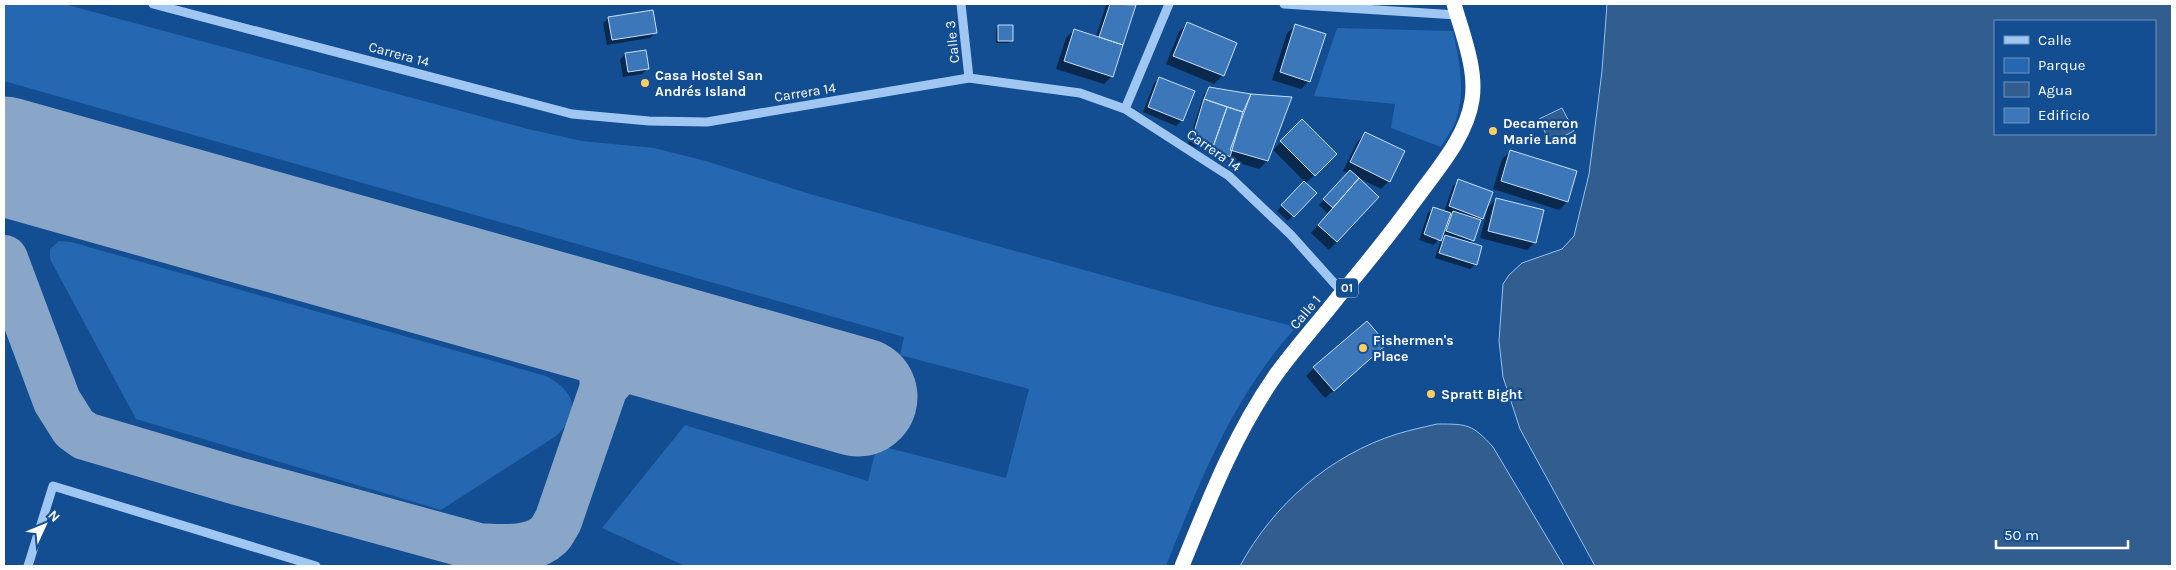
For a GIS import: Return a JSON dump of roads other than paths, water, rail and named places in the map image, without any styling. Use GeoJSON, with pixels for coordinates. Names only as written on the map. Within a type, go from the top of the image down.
{"type":"FeatureCollection","features":[{"type":"Feature","properties":{"kind":"highway","name":"Calle 1"},"geometry":{"type":"LineString","coordinates":[[1182,566],[1216,481],[1249,416],[1276,375],[1434,176],[1466,121],[1472,100],[1472,81],[1469,59],[1455,9]]}},
{"type":"Feature","properties":{"kind":"street","name":"Carrera 14"},"geometry":{"type":"LineString","coordinates":[[153,4],[187,8],[572,114],[640,120],[707,122],[969,78],[1080,93],[1125,109],[1229,176],[1291,235],[1343,292]]}},
{"type":"Feature","properties":{"kind":"street","name":"Calle 3"},"geometry":{"type":"LineString","coordinates":[[961,4],[969,78]]}},
{"type":"Feature","properties":{"kind":"street"},"geometry":{"type":"LineString","coordinates":[[1125,109],[1169,4]]}},
{"type":"Feature","properties":{"kind":"street"},"geometry":{"type":"LineString","coordinates":[[1284,4],[1455,9]]}},
{"type":"Feature","properties":{"kind":"street"},"geometry":{"type":"LineString","coordinates":[[28,566],[53,486],[316,566]]}},
{"type":"Feature","properties":{"kind":"water"},"geometry":{"type":"Polygon","coordinates":[[[1607,4],[2172,4],[2172,566],[1595,566],[1520,429],[1503,377],[1499,341],[1503,284],[1509,275],[1522,263],[1562,249],[1574,236],[1589,174],[1602,71],[1607,4]]]}},
{"type":"Feature","properties":{"kind":"water"},"geometry":{"type":"Polygon","coordinates":[[[1562,108],[1574,131],[1550,143],[1539,119],[1562,108]]]}},
{"type":"Feature","properties":{"kind":"water"},"geometry":{"type":"Polygon","coordinates":[[[1437,424],[1456,424],[1469,427],[1480,434],[1493,447],[1564,566],[1240,566],[1253,544],[1269,523],[1306,485],[1327,469],[1372,443],[1397,434],[1437,424]]]}},
{"type":"Feature","properties":{"kind":"place","name":"Casa Hostel San Andrés Island"},"geometry":{"type":"Point","coordinates":[645,83]}},
{"type":"Feature","properties":{"kind":"place","name":"Decameron Marie Land"},"geometry":{"type":"Point","coordinates":[1493,131]}},
{"type":"Feature","properties":{"kind":"place","name":"Fishermen's Place"},"geometry":{"type":"Point","coordinates":[1363,348]}},
{"type":"Feature","properties":{"kind":"place","name":"Spratt Bight"},"geometry":{"type":"Point","coordinates":[1431,394]}}]}
